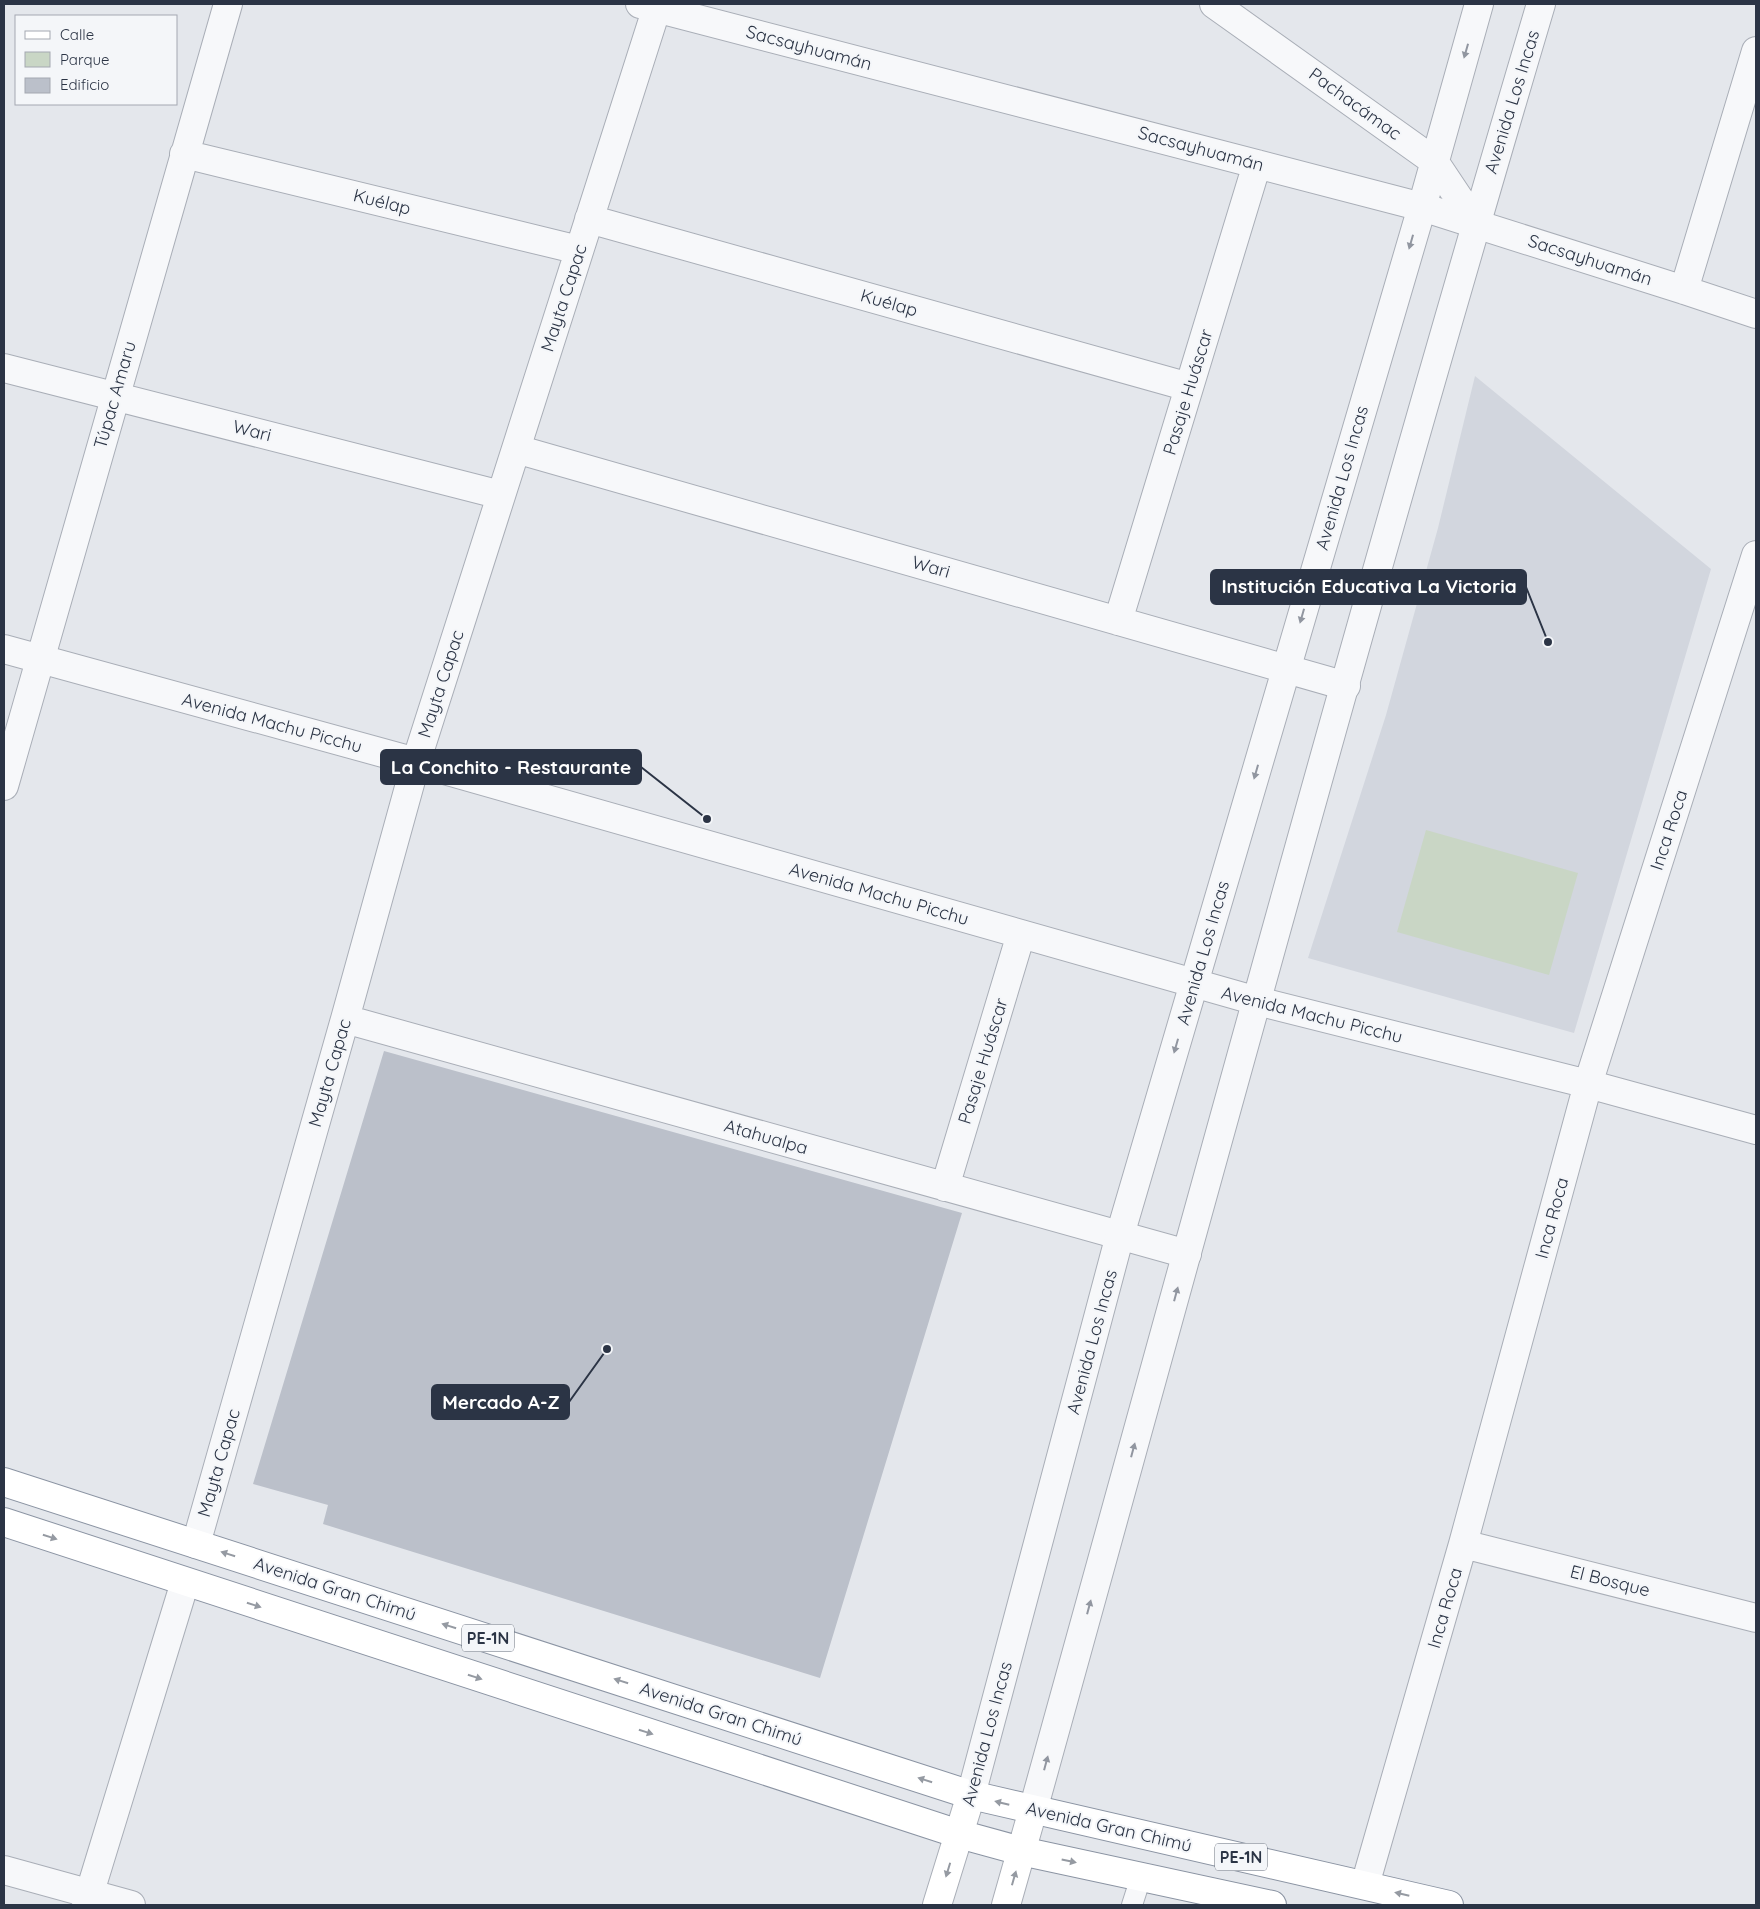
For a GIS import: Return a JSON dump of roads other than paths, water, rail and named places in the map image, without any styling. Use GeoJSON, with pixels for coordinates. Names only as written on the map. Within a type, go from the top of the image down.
{"type":"FeatureCollection","features":[{"type":"Feature","properties":{"kind":"main road","name":"Avenida Gran Chimú"},"geometry":{"type":"LineString","coordinates":[[4,1482],[971,1795],[1449,1905]]}},
{"type":"Feature","properties":{"kind":"main road","name":"PE-1N"},"geometry":{"type":"LineString","coordinates":[[4,1522],[959,1834],[1021,1850],[1272,1905]]}},
{"type":"Feature","properties":{"kind":"main road","name":"Avenida Los Incas"},"geometry":{"type":"LineString","coordinates":[[937,1905],[971,1795]]}},
{"type":"Feature","properties":{"kind":"main road","name":"Avenida Los Incas"},"geometry":{"type":"LineString","coordinates":[[1006,1905],[1033,1810]]}},
{"type":"Feature","properties":{"kind":"street","name":"Túpac Amaru"},"geometry":{"type":"LineString","coordinates":[[4,786],[114,396],[228,4]]}},
{"type":"Feature","properties":{"kind":"street","name":"Pachacámac"},"geometry":{"type":"LineString","coordinates":[[1214,4],[1434,161],[1476,224]]}},
{"type":"Feature","properties":{"kind":"street","name":"Avenida Los Incas"},"geometry":{"type":"LineString","coordinates":[[971,1795],[1120,1235],[1422,207],[1479,4]]}},
{"type":"Feature","properties":{"kind":"street","name":"Avenida Los Incas"},"geometry":{"type":"LineString","coordinates":[[1033,1810],[1257,1002],[1476,224],[1541,4]]}},
{"type":"Feature","properties":{"kind":"street","name":"Sacsayhuamán"},"geometry":{"type":"LineString","coordinates":[[651,5],[1422,207],[1756,314]]}},
{"type":"Feature","properties":{"kind":"street","name":"Mayta Capac"},"geometry":{"type":"LineString","coordinates":[[196,1544],[345,1020],[416,762],[589,219],[651,5]]}},
{"type":"Feature","properties":{"kind":"street"},"geometry":{"type":"LineString","coordinates":[[1684,290],[1756,52]]}},
{"type":"Feature","properties":{"kind":"street","name":"Kuélap"},"geometry":{"type":"LineString","coordinates":[[184,154],[579,250]]}},
{"type":"Feature","properties":{"kind":"street","name":"Pasaje Huáscar"},"geometry":{"type":"LineString","coordinates":[[1118,621],[1257,164]]}},
{"type":"Feature","properties":{"kind":"street","name":"Kuélap"},"geometry":{"type":"LineString","coordinates":[[589,219],[1189,387]]}},
{"type":"Feature","properties":{"kind":"street","name":"Wari"},"geometry":{"type":"LineString","coordinates":[[4,368],[501,495]]}},
{"type":"Feature","properties":{"kind":"street","name":"Wari"},"geometry":{"type":"LineString","coordinates":[[516,449],[1346,686]]}},
{"type":"Feature","properties":{"kind":"street","name":"Inca Roca"},"geometry":{"type":"LineString","coordinates":[[1365,1885],[1463,1544],[1588,1084],[1756,555]]}},
{"type":"Feature","properties":{"kind":"street","name":"Avenida Machu Picchu"},"geometry":{"type":"LineString","coordinates":[[4,649],[416,762],[1257,1002],[1588,1084],[1756,1130]]}},
{"type":"Feature","properties":{"kind":"street","name":"Pasaje Huáscar"},"geometry":{"type":"LineString","coordinates":[[946,1187],[1021,934]]}},
{"type":"Feature","properties":{"kind":"street","name":"Atahualpa"},"geometry":{"type":"LineString","coordinates":[[345,1020],[1187,1254]]}},
{"type":"Feature","properties":{"kind":"street","name":"El Bosque"},"geometry":{"type":"LineString","coordinates":[[1463,1544],[1756,1618]]}},
{"type":"Feature","properties":{"kind":"street"},"geometry":{"type":"LineString","coordinates":[[88,1900],[185,1582]]}},
{"type":"Feature","properties":{"kind":"street"},"geometry":{"type":"LineString","coordinates":[[4,1870],[88,1900],[131,1905]]}},
{"type":"Feature","properties":{"kind":"lane"},"geometry":{"type":"LineString","coordinates":[[1132,1905],[1141,1877]]}},
{"type":"Feature","properties":{"kind":"place","name":"Institución Educativa La Victoria"},"geometry":{"type":"Point","coordinates":[1548,642]}},
{"type":"Feature","properties":{"kind":"place","name":"La Conchito - Restaurante"},"geometry":{"type":"Point","coordinates":[707,819]}},
{"type":"Feature","properties":{"kind":"place","name":"Mercado A-Z"},"geometry":{"type":"Point","coordinates":[607,1349]}}]}
